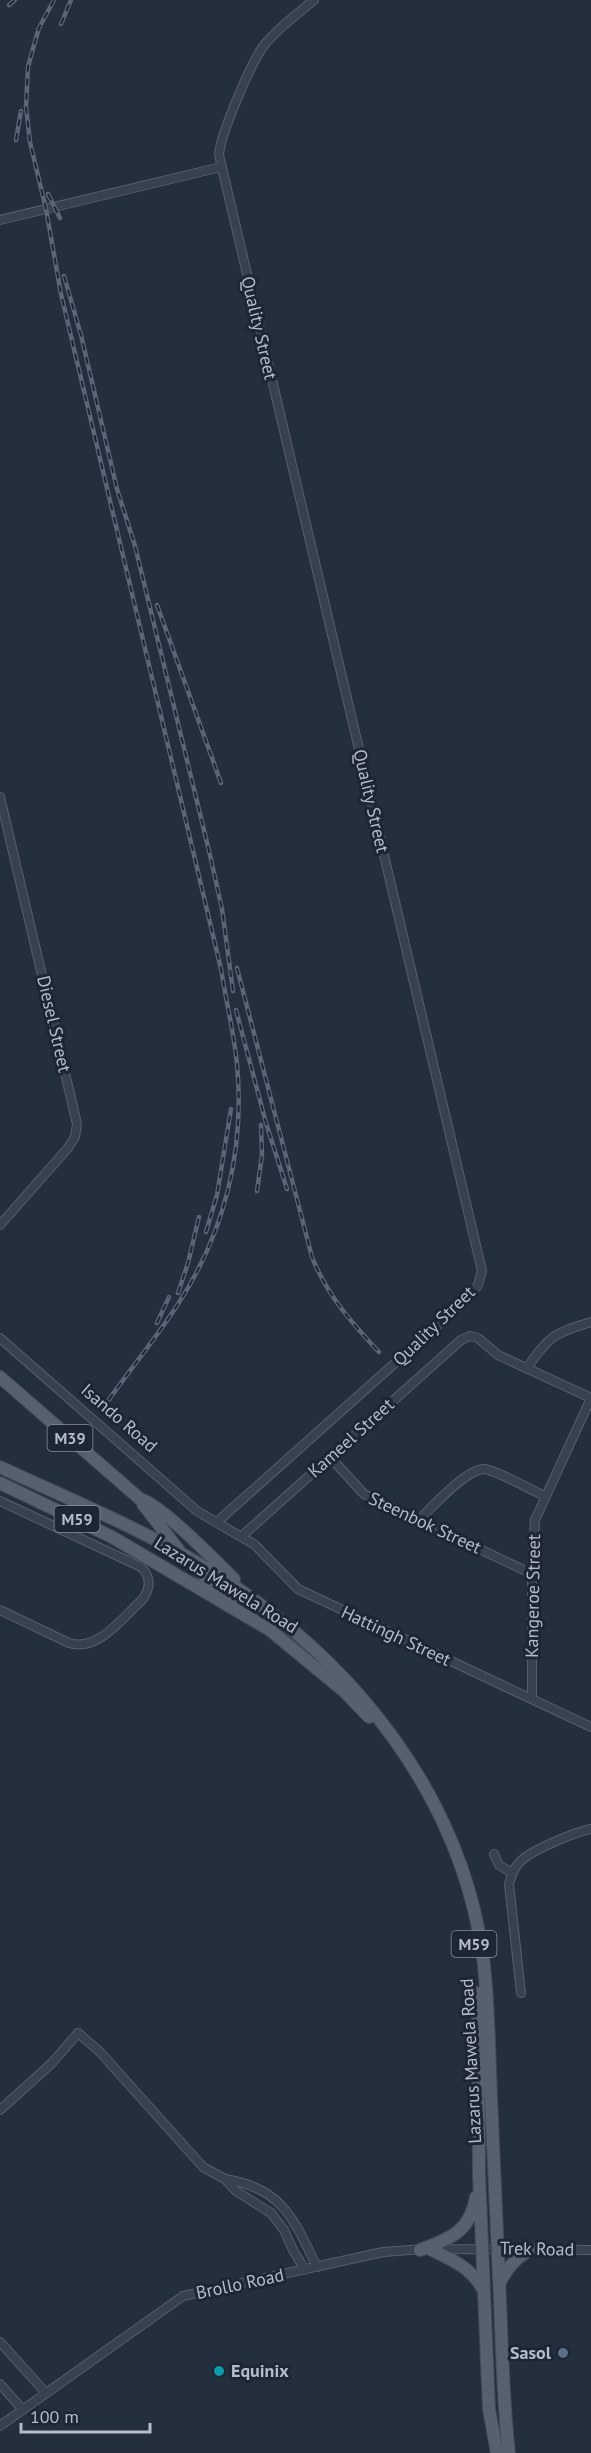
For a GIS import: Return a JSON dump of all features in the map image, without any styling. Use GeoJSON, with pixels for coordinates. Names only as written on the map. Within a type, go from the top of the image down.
{"type":"FeatureCollection","features":[{"type":"Feature","properties":{"kind":"main road","name":"M39"},"geometry":{"type":"LineString","coordinates":[[0,1377],[140,1498],[166,1517],[264,1606]]}},
{"type":"Feature","properties":{"kind":"main road","name":"Lazarus Mawela Road"},"geometry":{"type":"LineString","coordinates":[[0,1467],[182,1555],[264,1606],[324,1658],[356,1690],[404,1750],[430,1795],[456,1853],[468,1887],[483,1959],[509,2453]]}},
{"type":"Feature","properties":{"kind":"main road","name":"Lazarus Mawela Road"},"geometry":{"type":"LineString","coordinates":[[0,1483],[112,1537],[270,1630],[345,1692],[367,1715],[400,1758],[439,1829],[455,1871],[466,1908],[477,1966],[479,2174],[483,2248]]}},
{"type":"Feature","properties":{"kind":"main road","name":"M39"},"geometry":{"type":"LineString","coordinates":[[140,1498],[182,1555],[236,1608]]}},
{"type":"Feature","properties":{"kind":"main road"},"geometry":{"type":"LineString","coordinates":[[425,2249],[448,2238],[468,2223],[474,2206],[479,2174]]}},
{"type":"Feature","properties":{"kind":"main road","name":"M59"},"geometry":{"type":"LineString","coordinates":[[483,2248],[489,2409],[497,2453]]}},
{"type":"Feature","properties":{"kind":"main road"},"geometry":{"type":"LineString","coordinates":[[425,2249],[466,2267],[479,2282],[486,2295]]}},
{"type":"Feature","properties":{"kind":"main road"},"geometry":{"type":"LineString","coordinates":[[499,2283],[511,2266],[526,2252],[532,2250]]}},
{"type":"Feature","properties":{"kind":"street","name":"Quality Street"},"geometry":{"type":"LineString","coordinates":[[217,1522],[468,1298],[478,1285],[482,1271],[219,155],[222,137],[258,54],[274,34],[314,0]]}},
{"type":"Feature","properties":{"kind":"street"},"geometry":{"type":"LineString","coordinates":[[0,220],[221,167]]}},
{"type":"Feature","properties":{"kind":"street","name":"Diesel Street"},"geometry":{"type":"LineString","coordinates":[[0,797],[78,1124],[75,1137],[68,1148],[0,1225]]}},
{"type":"Feature","properties":{"kind":"street"},"geometry":{"type":"LineString","coordinates":[[591,1322],[553,1335],[542,1346],[527,1368],[591,1398]]}},
{"type":"Feature","properties":{"kind":"street","name":"Kameel Street"},"geometry":{"type":"LineString","coordinates":[[242,1536],[461,1340],[476,1337],[498,1355],[527,1368]]}},
{"type":"Feature","properties":{"kind":"street","name":"Isando Road"},"geometry":{"type":"LineString","coordinates":[[0,1338],[197,1511],[217,1522]]}},
{"type":"Feature","properties":{"kind":"street","name":"Kangeroe Street"},"geometry":{"type":"LineString","coordinates":[[532,1698],[532,1574],[535,1520],[591,1398]]}},
{"type":"Feature","properties":{"kind":"street","name":"Steenbok Street"},"geometry":{"type":"LineString","coordinates":[[330,1457],[364,1494],[532,1574]]}},
{"type":"Feature","properties":{"kind":"street"},"geometry":{"type":"LineString","coordinates":[[419,1520],[477,1470],[488,1470],[545,1496]]}},
{"type":"Feature","properties":{"kind":"street"},"geometry":{"type":"LineString","coordinates":[[0,1501],[141,1567],[149,1581],[147,1593],[142,1600],[90,1644],[77,1646],[69,1643],[0,1610]]}},
{"type":"Feature","properties":{"kind":"street","name":"Hattingh Street"},"geometry":{"type":"LineString","coordinates":[[217,1522],[255,1545],[298,1589],[591,1727]]}},
{"type":"Feature","properties":{"kind":"street"},"geometry":{"type":"LineString","coordinates":[[520,1993],[509,1884],[512,1873],[520,1861],[575,1832],[591,1829]]}},
{"type":"Feature","properties":{"kind":"street"},"geometry":{"type":"LineString","coordinates":[[494,1854],[499,1865],[512,1873]]}},
{"type":"Feature","properties":{"kind":"street"},"geometry":{"type":"LineString","coordinates":[[0,2110],[51,2064],[78,2033],[99,2051],[203,2167],[225,2180],[236,2191],[264,2207],[279,2221],[305,2270]]}},
{"type":"Feature","properties":{"kind":"street"},"geometry":{"type":"LineString","coordinates":[[225,2180],[242,2182],[268,2194],[279,2203],[294,2219],[317,2267]]}},
{"type":"Feature","properties":{"kind":"street","name":"Trek Road"},"geometry":{"type":"LineString","coordinates":[[483,2248],[591,2250]]}},
{"type":"Feature","properties":{"kind":"street","name":"Brollo Road"},"geometry":{"type":"LineString","coordinates":[[0,2426],[183,2296],[383,2252],[483,2248]]}},
{"type":"Feature","properties":{"kind":"street"},"geometry":{"type":"LineString","coordinates":[[0,2342],[46,2394]]}},
{"type":"Feature","properties":{"kind":"street"},"geometry":{"type":"LineString","coordinates":[[0,2384],[23,2410]]}},
{"type":"Feature","properties":{"kind":"railway"},"geometry":{"type":"LineString","coordinates":[[9,5],[15,0]]}},
{"type":"Feature","properties":{"kind":"railway"},"geometry":{"type":"LineString","coordinates":[[54,0],[39,28],[28,67],[26,107],[30,142],[46,209],[61,294],[221,969],[236,1052],[239,1096],[238,1128],[228,1189],[208,1248],[178,1304],[103,1408]]}},
{"type":"Feature","properties":{"kind":"railway"},"geometry":{"type":"LineString","coordinates":[[61,24],[71,0]]}},
{"type":"Feature","properties":{"kind":"railway"},"geometry":{"type":"LineString","coordinates":[[16,140],[21,111]]}},
{"type":"Feature","properties":{"kind":"railway"},"geometry":{"type":"LineString","coordinates":[[48,194],[60,218]]}},
{"type":"Feature","properties":{"kind":"railway"},"geometry":{"type":"LineString","coordinates":[[64,276],[81,335],[117,489],[135,546],[210,855],[222,909],[233,991]]}},
{"type":"Feature","properties":{"kind":"railway"},"geometry":{"type":"LineString","coordinates":[[157,605],[221,783]]}},
{"type":"Feature","properties":{"kind":"railway"},"geometry":{"type":"LineString","coordinates":[[237,968],[312,1257],[325,1284],[341,1308],[379,1352]]}},
{"type":"Feature","properties":{"kind":"railway"},"geometry":{"type":"LineString","coordinates":[[236,1010],[266,1123],[287,1189]]}},
{"type":"Feature","properties":{"kind":"railway"},"geometry":{"type":"LineString","coordinates":[[206,1232],[217,1195],[231,1109]]}},
{"type":"Feature","properties":{"kind":"railway"},"geometry":{"type":"LineString","coordinates":[[257,1191],[262,1155],[261,1125]]}},
{"type":"Feature","properties":{"kind":"railway"},"geometry":{"type":"LineString","coordinates":[[178,1293],[199,1217]]}},
{"type":"Feature","properties":{"kind":"railway"},"geometry":{"type":"LineString","coordinates":[[157,1323],[169,1297]]}},
{"type":"Feature","properties":{"kind":"place","name":"Sasol"},"geometry":{"type":"Point","coordinates":[563,2353]}},
{"type":"Feature","properties":{"kind":"place","name":"Equinix"},"geometry":{"type":"Point","coordinates":[219,2371]}}]}
